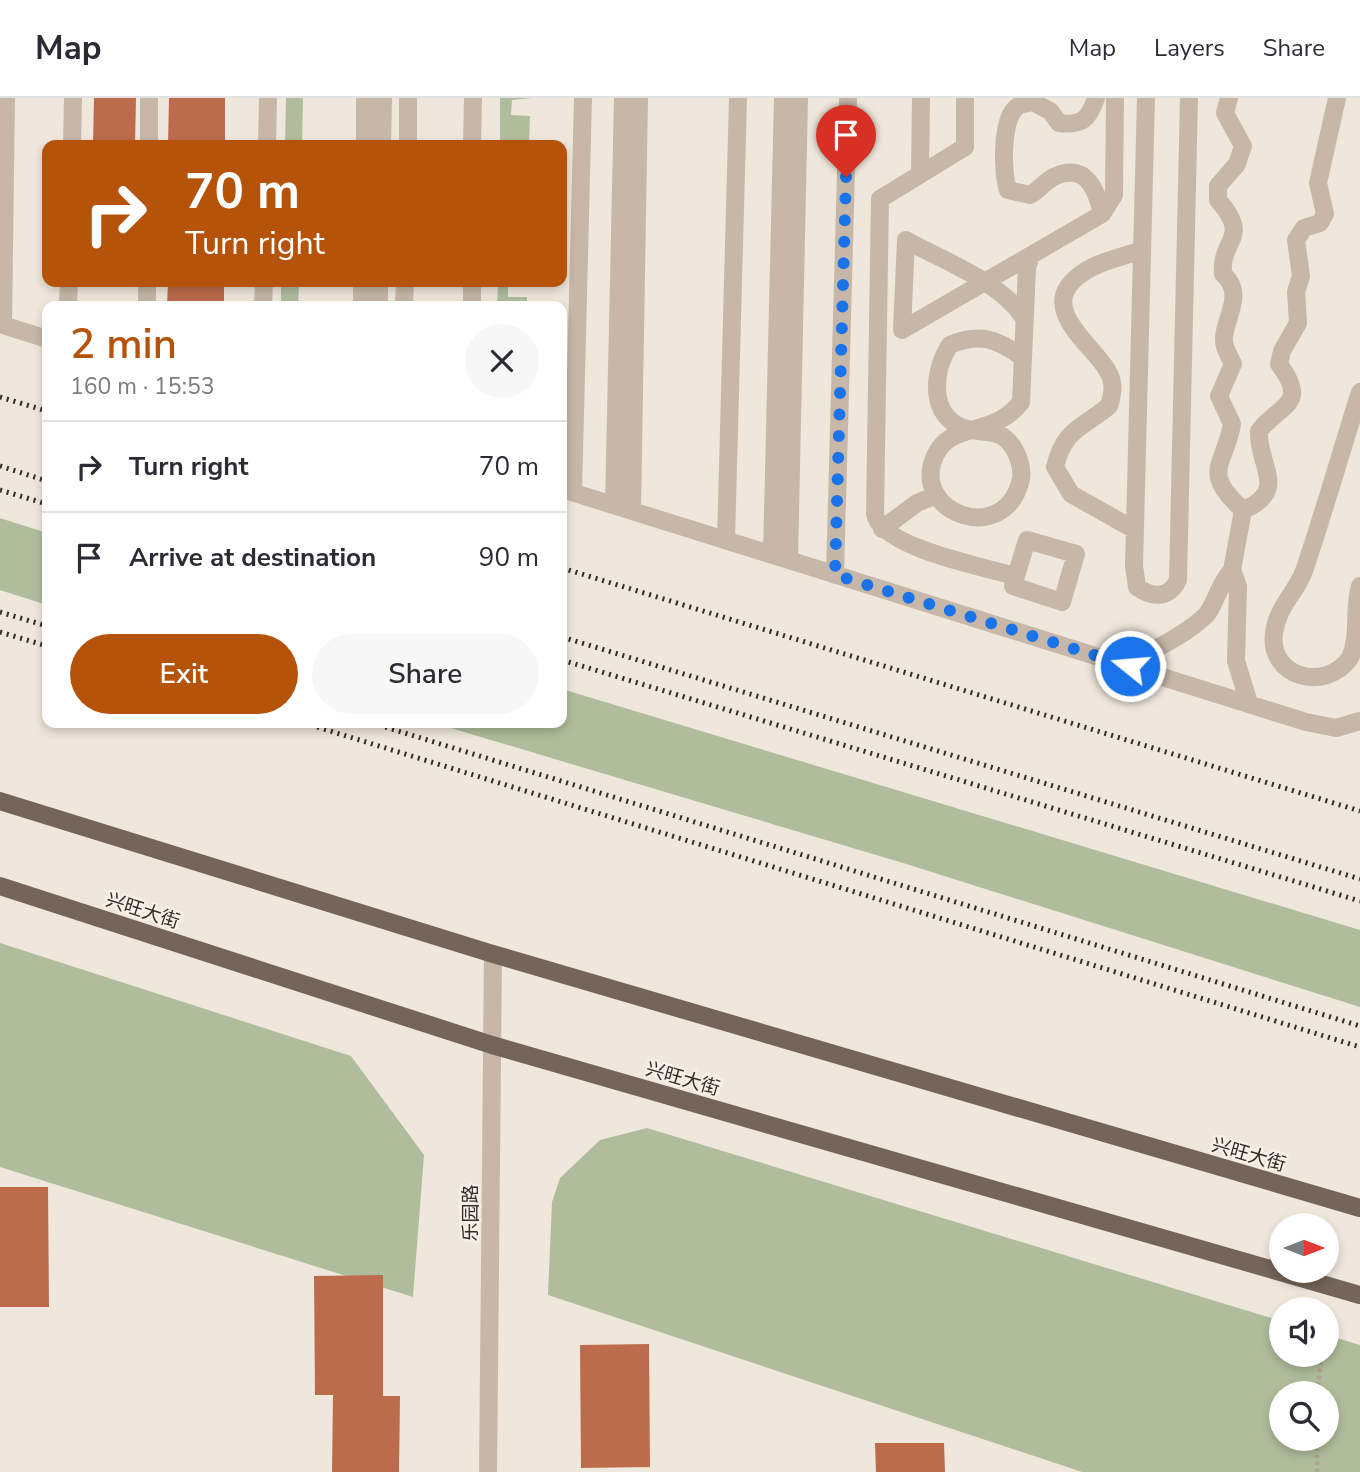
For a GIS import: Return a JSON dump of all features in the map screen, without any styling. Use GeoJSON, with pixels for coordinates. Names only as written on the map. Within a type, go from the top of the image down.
{"type":"FeatureCollection","features":[{"type":"Feature","properties":{"kind":"main road","name":"兴旺大街"},"geometry":{"type":"LineString","coordinates":[[0,801],[493,954],[1360,1208]]}},
{"type":"Feature","properties":{"kind":"main road","name":"兴旺大街"},"geometry":{"type":"LineString","coordinates":[[0,886],[492,1045],[1351,1292]]}},
{"type":"Feature","properties":{"kind":"street"},"geometry":{"type":"LineString","coordinates":[[6,98],[1,324],[42,337]]}},
{"type":"Feature","properties":{"kind":"street"},"geometry":{"type":"LineString","coordinates":[[72,140],[73,98]]}},
{"type":"Feature","properties":{"kind":"street"},"geometry":{"type":"LineString","coordinates":[[149,98],[149,140]]}},
{"type":"Feature","properties":{"kind":"street"},"geometry":{"type":"LineString","coordinates":[[267,140],[268,98]]}},
{"type":"Feature","properties":{"kind":"street"},"geometry":{"type":"LineString","coordinates":[[365,98],[365,140]]}},
{"type":"Feature","properties":{"kind":"street"},"geometry":{"type":"LineString","coordinates":[[382,140],[383,98]]}},
{"type":"Feature","properties":{"kind":"street"},"geometry":{"type":"LineString","coordinates":[[408,98],[408,140]]}},
{"type":"Feature","properties":{"kind":"street"},"geometry":{"type":"LineString","coordinates":[[472,140],[473,98]]}},
{"type":"Feature","properties":{"kind":"street"},"geometry":{"type":"LineString","coordinates":[[583,98],[568,491],[1306,722],[1336,728],[1357,724]]}},
{"type":"Feature","properties":{"kind":"street"},"geometry":{"type":"LineString","coordinates":[[614,505],[623,98]]}},
{"type":"Feature","properties":{"kind":"street"},"geometry":{"type":"LineString","coordinates":[[632,510],[639,98]]}},
{"type":"Feature","properties":{"kind":"street"},"geometry":{"type":"LineString","coordinates":[[726,540],[738,98]]}},
{"type":"Feature","properties":{"kind":"street"},"geometry":{"type":"LineString","coordinates":[[780,557],[783,98]]}},
{"type":"Feature","properties":{"kind":"street"},"geometry":{"type":"LineString","coordinates":[[780,557],[799,98]]}},
{"type":"Feature","properties":{"kind":"street"},"geometry":{"type":"LineString","coordinates":[[835,575],[848,98]]}},
{"type":"Feature","properties":{"kind":"street"},"geometry":{"type":"LineString","coordinates":[[920,174],[921,98]]}},
{"type":"Feature","properties":{"kind":"street"},"geometry":{"type":"LineString","coordinates":[[965,98],[965,147],[880,199],[874,514],[881,530],[906,544],[1015,576]]}},
{"type":"Feature","properties":{"kind":"street"},"geometry":{"type":"LineString","coordinates":[[1096,98],[1091,115],[1084,122],[1072,125],[1059,123],[1051,111],[1033,102],[1017,107],[1007,121],[1004,179],[1008,190],[1030,195],[1053,176],[1072,173],[1084,176],[1098,194],[1102,215]]}},
{"type":"Feature","properties":{"kind":"street"},"geometry":{"type":"LineString","coordinates":[[1024,318],[1014,303],[984,284],[906,240],[902,330],[984,284],[1102,215],[1114,195],[1115,98]]}},
{"type":"Feature","properties":{"kind":"street"},"geometry":{"type":"LineString","coordinates":[[1146,98],[1135,530],[1137,587],[1147,594],[1166,594],[1178,580],[1189,98]]}},
{"type":"Feature","properties":{"kind":"street"},"geometry":{"type":"LineString","coordinates":[[1229,98],[1226,113],[1243,146],[1237,164],[1218,186],[1218,200],[1233,216],[1233,241],[1222,262],[1223,274],[1231,281],[1234,293],[1224,339],[1233,363],[1219,396],[1232,424],[1217,464],[1219,478],[1227,493],[1243,510]]}},
{"type":"Feature","properties":{"kind":"street"},"geometry":{"type":"LineString","coordinates":[[1243,510],[1262,499],[1268,489],[1268,467],[1258,443],[1259,431],[1290,404],[1292,384],[1279,364],[1282,351],[1298,323],[1296,292],[1301,276],[1296,240],[1304,228],[1320,223],[1325,215],[1318,183],[1337,98]]}},
{"type":"Feature","properties":{"kind":"street"},"geometry":{"type":"LineString","coordinates":[[1135,530],[1070,494],[1055,467],[1060,446],[1074,428],[1093,419],[1109,406],[1114,389],[1108,371],[1066,319],[1066,296],[1075,278],[1142,250]]}},
{"type":"Feature","properties":{"kind":"street"},"geometry":{"type":"LineString","coordinates":[[1023,358],[998,341],[981,336],[950,345],[939,361],[936,376],[938,397],[957,425],[971,429],[996,433],[1006,439],[1013,448],[1022,472],[1013,502],[999,512],[971,517],[955,513],[936,495],[930,476],[935,456],[955,435],[971,429],[1000,422],[1021,402],[1023,358],[1024,318],[1027,268],[1031,256]]}},
{"type":"Feature","properties":{"kind":"street"},"geometry":{"type":"LineString","coordinates":[[1360,392],[1302,575],[1279,611],[1273,646],[1280,664],[1292,674],[1308,677],[1324,676],[1349,660],[1360,631],[1356,598],[1360,586]]}},
{"type":"Feature","properties":{"kind":"street"},"geometry":{"type":"LineString","coordinates":[[881,530],[917,503],[936,495]]}},
{"type":"Feature","properties":{"kind":"street"},"geometry":{"type":"LineString","coordinates":[[1243,510],[1233,570],[1238,586],[1236,661],[1249,703]]}},
{"type":"Feature","properties":{"kind":"street"},"geometry":{"type":"LineString","coordinates":[[1130,666],[1147,652],[1180,637],[1207,615],[1220,583],[1233,570]]}},
{"type":"Feature","properties":{"kind":"street","name":"乐园路"},"geometry":{"type":"LineString","coordinates":[[488,1472],[493,954]]}},
{"type":"Feature","properties":{"kind":"path"},"geometry":{"type":"LineString","coordinates":[[1317,1451],[1317,1472]]}},
{"type":"Feature","properties":{"kind":"green space"},"geometry":{"type":"Polygon","coordinates":[[[286,98],[303,98],[302,140],[285,140],[286,98]]]}},
{"type":"Feature","properties":{"kind":"green space"},"geometry":{"type":"Polygon","coordinates":[[[500,98],[532,98],[512,100],[511,115],[530,116],[529,140],[500,140],[500,98]]]}},
{"type":"Feature","properties":{"kind":"green space"},"geometry":{"type":"Polygon","coordinates":[[[281,287],[299,287],[298,301],[281,301],[281,287]]]}},
{"type":"Feature","properties":{"kind":"green space"},"geometry":{"type":"Polygon","coordinates":[[[498,287],[508,287],[508,297],[527,297],[527,301],[497,301],[498,287]]]}},
{"type":"Feature","properties":{"kind":"green space"},"geometry":{"type":"Polygon","coordinates":[[[0,518],[42,531],[42,603],[0,590],[0,518]]]}},
{"type":"Feature","properties":{"kind":"green space"},"geometry":{"type":"Polygon","coordinates":[[[567,691],[1360,930],[1360,1007],[903,863],[451,728],[567,728],[567,691]]]}},
{"type":"Feature","properties":{"kind":"green space"},"geometry":{"type":"Polygon","coordinates":[[[0,943],[351,1056],[424,1155],[413,1297],[0,1167],[0,943]]]}},
{"type":"Feature","properties":{"kind":"green space"},"geometry":{"type":"Polygon","coordinates":[[[647,1128],[1269,1317],[1269,1367],[1339,1367],[1339,1339],[1360,1345],[1360,1472],[1082,1472],[548,1295],[552,1202],[560,1178],[600,1140],[647,1128]]]}},
{"type":"Feature","properties":{"kind":"building"},"geometry":{"type":"Polygon","coordinates":[[[94,98],[136,98],[135,140],[93,140],[94,98]]]}},
{"type":"Feature","properties":{"kind":"building"},"geometry":{"type":"Polygon","coordinates":[[[169,98],[225,98],[225,140],[168,140],[169,98]]]}},
{"type":"Feature","properties":{"kind":"building"},"geometry":{"type":"Polygon","coordinates":[[[168,287],[224,287],[224,301],[167,301],[168,287]]]}},
{"type":"Feature","properties":{"kind":"building"},"geometry":{"type":"Polygon","coordinates":[[[0,1187],[48,1187],[49,1307],[0,1307],[0,1187]]]}},
{"type":"Feature","properties":{"kind":"building"},"geometry":{"type":"Polygon","coordinates":[[[383,1275],[383,1396],[400,1396],[399,1472],[332,1472],[333,1395],[315,1395],[314,1276],[383,1275]]]}},
{"type":"Feature","properties":{"kind":"building"},"geometry":{"type":"Polygon","coordinates":[[[649,1344],[650,1467],[581,1468],[580,1345],[649,1344]]]}},
{"type":"Feature","properties":{"kind":"building"},"geometry":{"type":"Polygon","coordinates":[[[875,1443],[944,1443],[945,1472],[876,1472],[875,1443]]]}},
{"type":"Feature","properties":{"kind":"railway"},"geometry":{"type":"LineString","coordinates":[[0,397],[42,410]]}},
{"type":"Feature","properties":{"kind":"railway"},"geometry":{"type":"LineString","coordinates":[[0,466],[42,479]]}},
{"type":"Feature","properties":{"kind":"railway"},"geometry":{"type":"LineString","coordinates":[[0,490],[42,503]]}},
{"type":"Feature","properties":{"kind":"railway"},"geometry":{"type":"LineString","coordinates":[[567,570],[1360,811]]}},
{"type":"Feature","properties":{"kind":"railway"},"geometry":{"type":"LineString","coordinates":[[0,612],[42,625]]}},
{"type":"Feature","properties":{"kind":"railway"},"geometry":{"type":"LineString","coordinates":[[0,632],[42,645]]}},
{"type":"Feature","properties":{"kind":"railway"},"geometry":{"type":"LineString","coordinates":[[567,639],[1360,879]]}},
{"type":"Feature","properties":{"kind":"railway"},"geometry":{"type":"LineString","coordinates":[[567,662],[1360,901]]}},
{"type":"Feature","properties":{"kind":"railway"},"geometry":{"type":"LineString","coordinates":[[320,728],[1360,1047]]}},
{"type":"Feature","properties":{"kind":"railway"},"geometry":{"type":"LineString","coordinates":[[388,728],[1360,1026]]}},
{"type":"Feature","properties":{"kind":"route"},"geometry":{"type":"LineString","coordinates":[[846,177],[835,575],[1130,666]]}}]}
